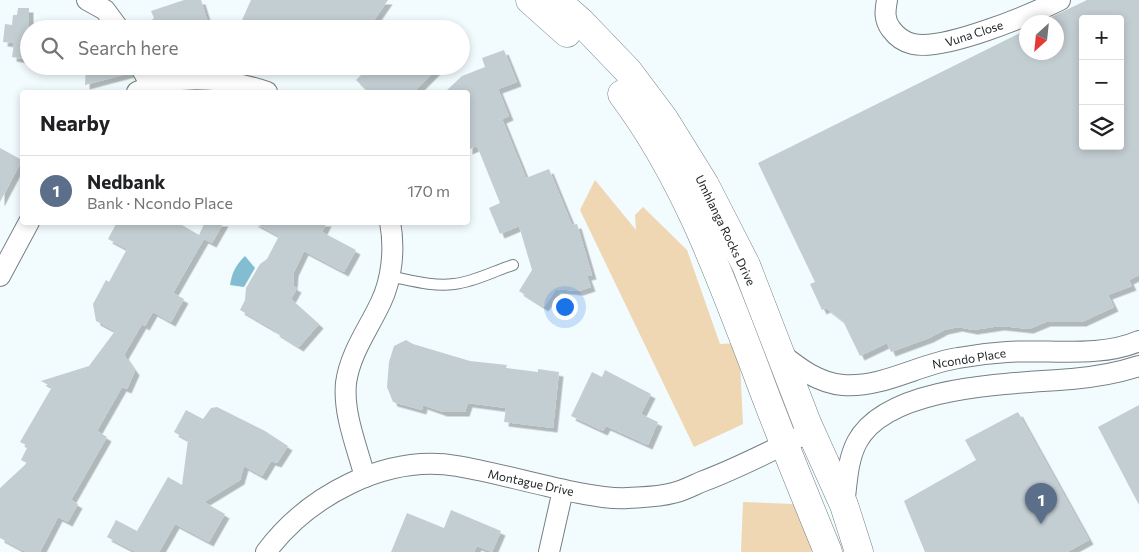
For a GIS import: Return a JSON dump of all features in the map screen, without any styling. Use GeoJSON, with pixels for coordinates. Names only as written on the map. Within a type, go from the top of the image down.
{"type":"FeatureCollection","features":[{"type":"Feature","properties":{"kind":"main road","name":"Umhlanga Rocks Drive"},"geometry":{"type":"LineString","coordinates":[[530,0],[596,61],[641,120],[677,180],[701,229],[784,445],[828,552]]}},
{"type":"Feature","properties":{"kind":"main road","name":"Umhlanga Rocks Drive"},"geometry":{"type":"LineString","coordinates":[[556,0],[581,22],[628,71],[664,119],[705,185],[746,265],[811,431],[844,505],[859,552]]}},
{"type":"Feature","properties":{"kind":"street"},"geometry":{"type":"LineString","coordinates":[[87,0],[105,10],[112,20]]}},
{"type":"Feature","properties":{"kind":"street","name":"Vuna Close"},"geometry":{"type":"LineString","coordinates":[[887,0],[885,10],[887,24],[897,37],[913,44],[940,44],[979,33],[1046,8],[1060,0]]}},
{"type":"Feature","properties":{"kind":"street"},"geometry":{"type":"LineString","coordinates":[[142,75],[145,90],[182,80],[214,79],[260,90]]}},
{"type":"Feature","properties":{"kind":"street"},"geometry":{"type":"LineString","coordinates":[[0,276],[27,225]]}},
{"type":"Feature","properties":{"kind":"street"},"geometry":{"type":"LineString","coordinates":[[365,477],[348,414],[346,383],[352,359],[387,288],[391,258],[390,225]]}},
{"type":"Feature","properties":{"kind":"street","name":"Ncondo Place"},"geometry":{"type":"LineString","coordinates":[[780,353],[807,374],[829,382],[856,385],[877,382],[932,363],[957,358],[1007,352],[1097,350],[1139,341]]}},
{"type":"Feature","properties":{"kind":"street"},"geometry":{"type":"LineString","coordinates":[[844,505],[849,464],[857,442],[870,425],[886,413],[910,402],[948,392],[1002,383],[1074,379],[1121,372],[1139,366]]}},
{"type":"Feature","properties":{"kind":"street","name":"Montague Drive"},"geometry":{"type":"LineString","coordinates":[[266,552],[300,514],[335,491],[365,477],[406,467],[432,464],[456,466],[563,490],[602,497],[626,498],[674,493],[727,472],[811,431]]}},
{"type":"Feature","properties":{"kind":"street"},"geometry":{"type":"LineString","coordinates":[[549,552],[563,490]]}},
{"type":"Feature","properties":{"kind":"lane"},"geometry":{"type":"LineString","coordinates":[[389,276],[441,284],[454,284],[466,282],[513,264]]}},
{"type":"Feature","properties":{"kind":"shaded area"},"geometry":{"type":"Polygon","coordinates":[[[595,180],[636,230],[635,215],[643,207],[687,250],[720,344],[739,343],[743,424],[694,447],[580,210],[595,180]]]}},
{"type":"Feature","properties":{"kind":"shaded area"},"geometry":{"type":"Polygon","coordinates":[[[743,502],[819,505],[831,520],[811,552],[741,552],[743,502]]]}},
{"type":"Feature","properties":{"kind":"water"},"geometry":{"type":"Polygon","coordinates":[[[245,256],[255,268],[244,287],[230,285],[235,269],[245,256]]]}},
{"type":"Feature","properties":{"kind":"building"},"geometry":{"type":"Polygon","coordinates":[[[184,0],[201,0],[207,20],[151,20],[154,18],[151,11],[184,0]]]}},
{"type":"Feature","properties":{"kind":"building"},"geometry":{"type":"Polygon","coordinates":[[[251,0],[388,0],[374,20],[242,20],[251,0]]]}},
{"type":"Feature","properties":{"kind":"building"},"geometry":{"type":"Polygon","coordinates":[[[1087,0],[1139,0],[1139,275],[1129,280],[1132,286],[1108,295],[1114,307],[1082,322],[1046,322],[1029,329],[1000,326],[973,330],[958,327],[944,330],[929,338],[891,352],[887,343],[860,356],[843,321],[826,308],[822,310],[810,284],[815,282],[758,163],[1019,33],[1019,60],[1064,60],[1064,15],[1056,15],[1087,0]]]}},
{"type":"Feature","properties":{"kind":"building"},"geometry":{"type":"Polygon","coordinates":[[[18,8],[29,8],[29,20],[20,20],[20,58],[12,57],[14,43],[3,42],[5,24],[12,25],[13,15],[17,15],[18,8]]]}},
{"type":"Feature","properties":{"kind":"building"},"geometry":{"type":"Polygon","coordinates":[[[504,50],[517,82],[498,89],[509,116],[502,119],[526,178],[549,169],[572,225],[577,224],[592,275],[587,276],[591,287],[579,291],[556,289],[544,307],[519,291],[532,270],[519,226],[500,234],[489,208],[500,203],[477,146],[470,149],[470,90],[447,90],[462,76],[470,75],[470,73],[485,67],[482,58],[504,50]]]}},
{"type":"Feature","properties":{"kind":"building"},"geometry":{"type":"Polygon","coordinates":[[[86,75],[122,75],[85,85],[86,75]]]}},
{"type":"Feature","properties":{"kind":"building"},"geometry":{"type":"Polygon","coordinates":[[[361,75],[431,75],[416,90],[366,90],[356,80],[361,75]]]}},
{"type":"Feature","properties":{"kind":"building"},"geometry":{"type":"Polygon","coordinates":[[[0,148],[20,159],[20,164],[0,202],[0,148]]]}},
{"type":"Feature","properties":{"kind":"building"},"geometry":{"type":"Polygon","coordinates":[[[115,225],[182,225],[199,235],[204,225],[222,225],[212,243],[204,239],[173,293],[184,299],[171,322],[153,312],[145,326],[142,324],[124,355],[135,371],[127,389],[122,387],[97,431],[107,437],[71,500],[78,504],[68,522],[58,517],[40,552],[26,552],[0,538],[0,488],[27,463],[21,460],[28,446],[20,442],[52,387],[41,381],[89,366],[115,331],[96,321],[93,304],[106,280],[109,282],[127,249],[108,239],[115,225]]]}},
{"type":"Feature","properties":{"kind":"building"},"geometry":{"type":"Polygon","coordinates":[[[259,225],[326,225],[322,232],[356,250],[344,272],[304,251],[294,272],[293,286],[297,288],[291,299],[319,324],[299,347],[240,310],[245,300],[246,288],[260,264],[267,259],[279,236],[259,225]]]}},
{"type":"Feature","properties":{"kind":"building"},"geometry":{"type":"Polygon","coordinates":[[[406,340],[413,344],[470,361],[507,365],[506,368],[538,372],[538,369],[559,372],[553,428],[504,422],[506,408],[468,403],[465,412],[443,412],[423,405],[422,410],[393,402],[387,387],[389,362],[394,346],[406,340]]]}},
{"type":"Feature","properties":{"kind":"building"},"geometry":{"type":"Polygon","coordinates":[[[605,370],[651,394],[641,414],[658,422],[648,445],[606,426],[603,431],[571,416],[592,372],[602,377],[605,370]]]}},
{"type":"Feature","properties":{"kind":"building"},"geometry":{"type":"Polygon","coordinates":[[[1139,405],[1139,505],[1098,427],[1139,405]]]}},
{"type":"Feature","properties":{"kind":"building"},"geometry":{"type":"Polygon","coordinates":[[[217,407],[265,431],[288,446],[277,463],[271,461],[262,476],[244,466],[240,480],[204,502],[225,514],[209,542],[175,524],[159,552],[136,552],[107,537],[116,520],[137,531],[168,477],[182,485],[188,440],[174,432],[186,410],[203,419],[211,408],[217,407]]]}},
{"type":"Feature","properties":{"kind":"building"},"geometry":{"type":"Polygon","coordinates":[[[1018,412],[1089,540],[1067,552],[925,552],[904,501],[976,460],[965,440],[1018,412]]]}},
{"type":"Feature","properties":{"kind":"building"},"geometry":{"type":"Polygon","coordinates":[[[451,510],[501,531],[492,552],[477,546],[474,552],[391,552],[407,513],[444,528],[451,510]]]}},
{"type":"Feature","properties":{"kind":"place","name":"Nedbank"},"geometry":{"type":"Point","coordinates":[1041,524]}}]}
